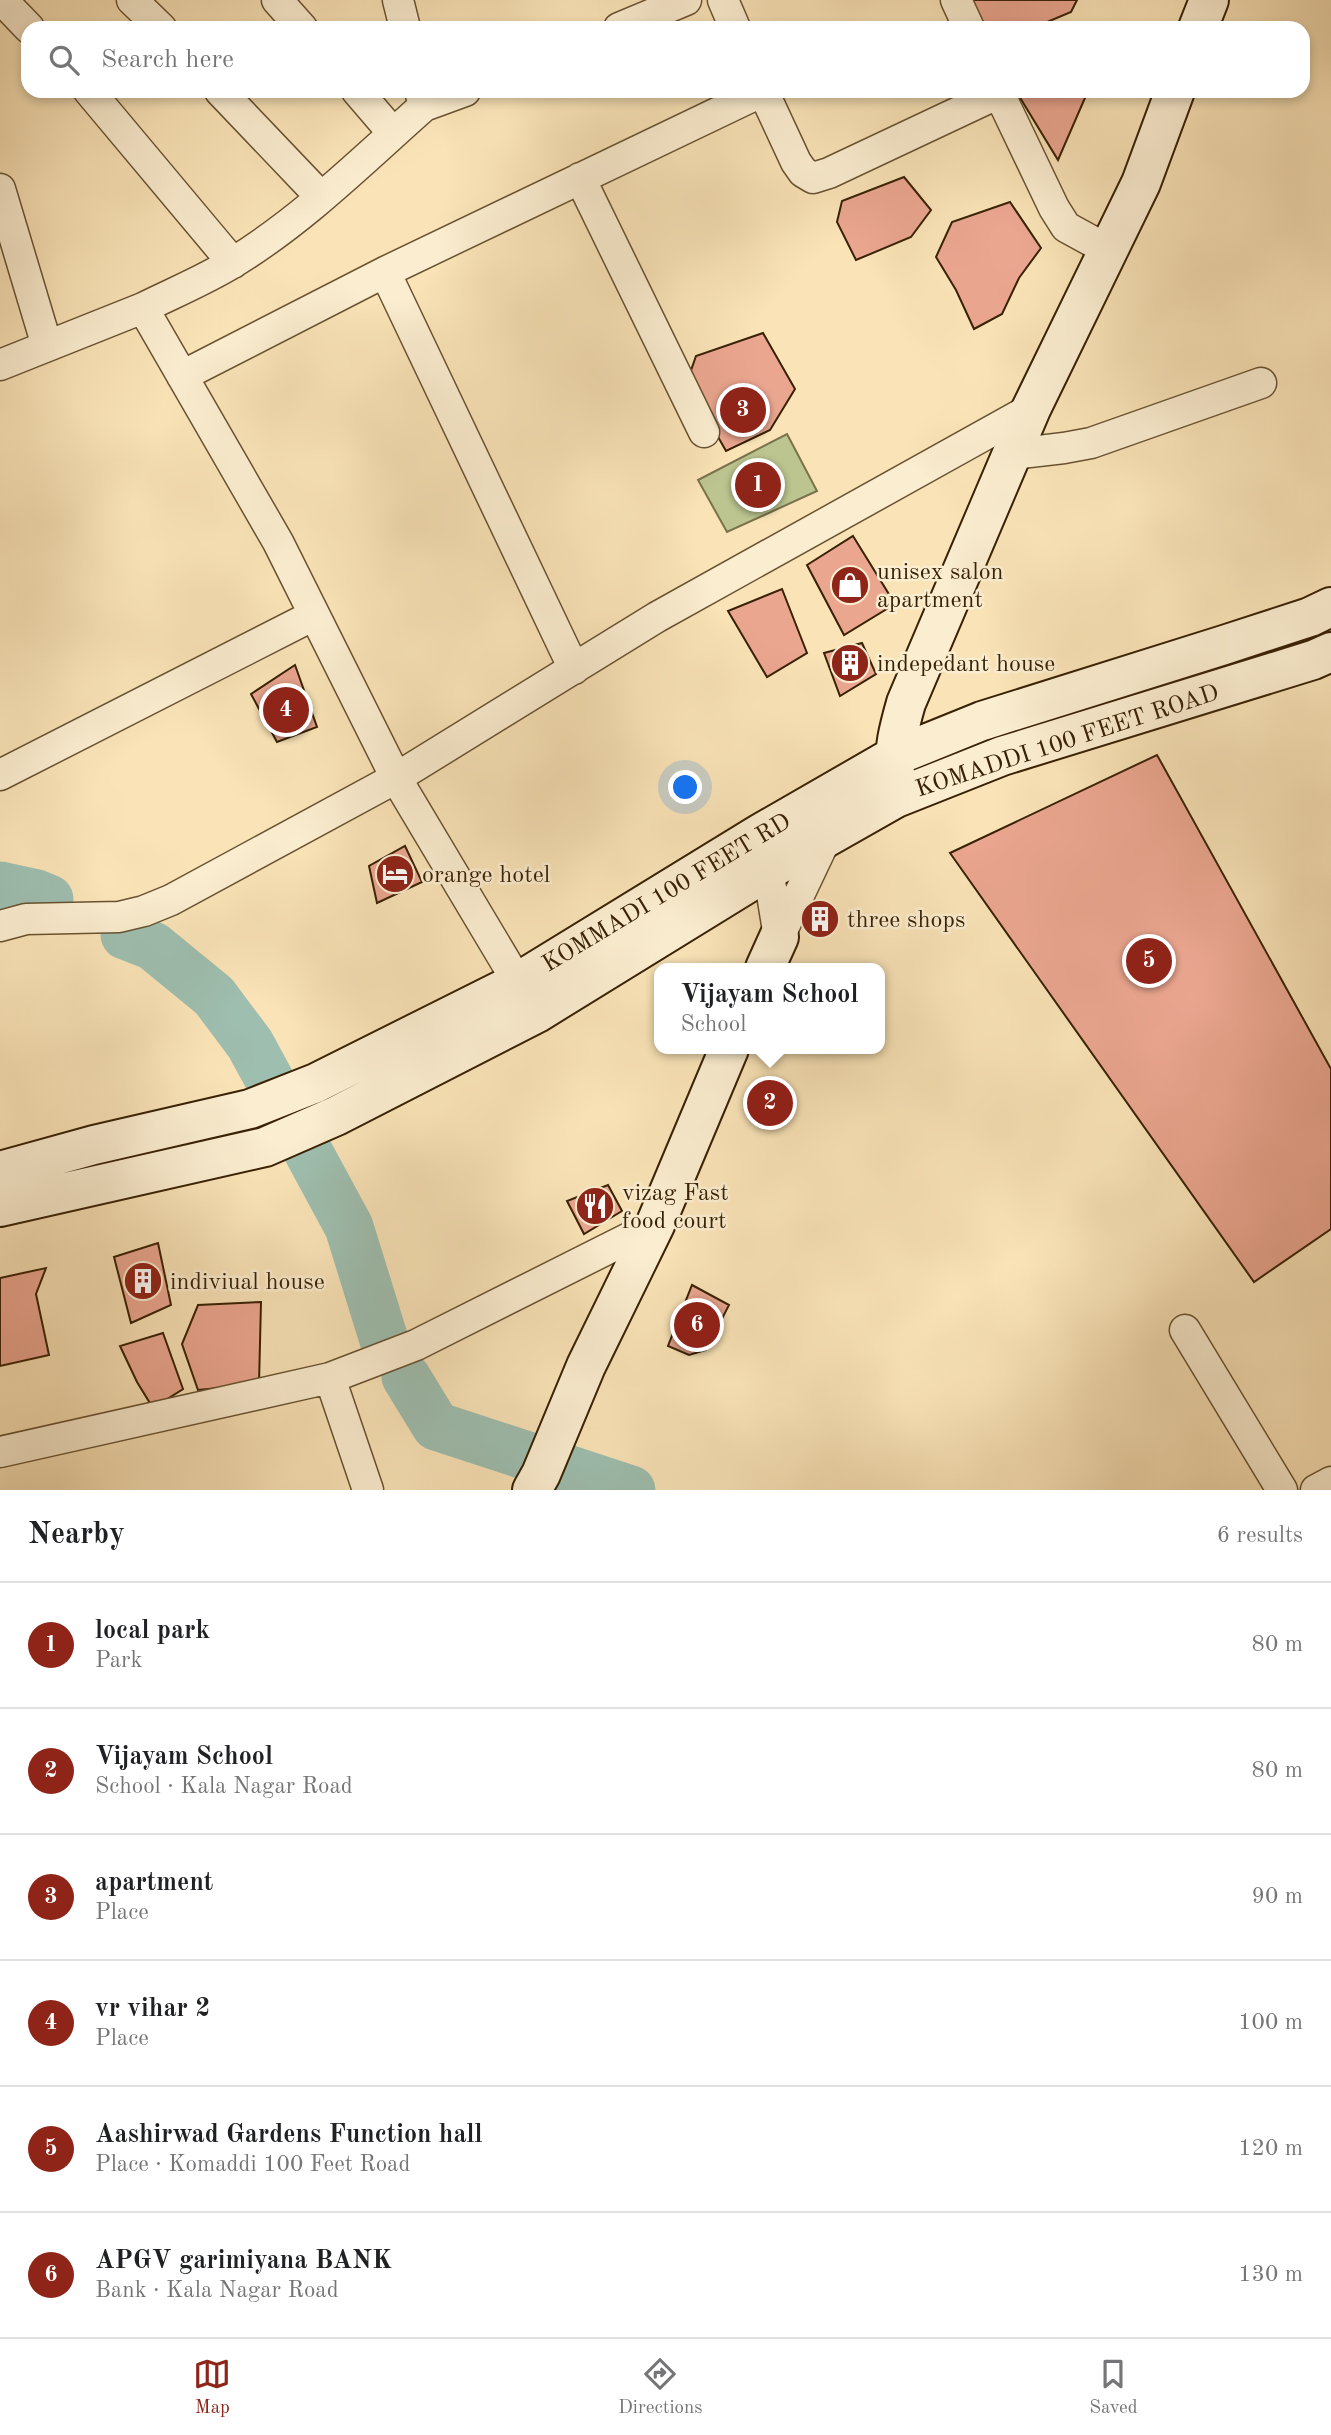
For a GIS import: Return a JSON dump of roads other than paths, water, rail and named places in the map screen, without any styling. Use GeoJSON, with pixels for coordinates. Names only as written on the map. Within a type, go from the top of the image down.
{"type":"FeatureCollection","features":[{"type":"Feature","properties":{"kind":"main road"},"geometry":{"type":"LineString","coordinates":[[1201,21],[1209,0]]}},
{"type":"Feature","properties":{"kind":"main road"},"geometry":{"type":"LineString","coordinates":[[896,798],[893,757],[906,703],[1031,409],[1141,183],[1172,98]]}},
{"type":"Feature","properties":{"kind":"main road","name":"KOMMADI 100 FEET RD"},"geometry":{"type":"LineString","coordinates":[[0,1171],[94,1145],[250,1108],[527,998],[761,833],[893,757],[982,721],[1310,617],[1331,607]]}},
{"type":"Feature","properties":{"kind":"main road","name":"KOMADDI 100 FEET ROAD"},"geometry":{"type":"LineString","coordinates":[[0,1207],[265,1147],[336,1116],[527,998],[769,870],[896,798],[1002,756],[1313,660],[1331,652]]}},
{"type":"Feature","properties":{"kind":"main road"},"geometry":{"type":"LineString","coordinates":[[537,1482],[586,1366],[654,1225],[727,1054]]}},
{"type":"Feature","properties":{"kind":"street"},"geometry":{"type":"LineString","coordinates":[[2,0],[22,21]]}},
{"type":"Feature","properties":{"kind":"street"},"geometry":{"type":"LineString","coordinates":[[132,0],[153,21]]}},
{"type":"Feature","properties":{"kind":"street"},"geometry":{"type":"LineString","coordinates":[[277,0],[296,21]]}},
{"type":"Feature","properties":{"kind":"street"},"geometry":{"type":"LineString","coordinates":[[398,0],[403,21]]}},
{"type":"Feature","properties":{"kind":"street"},"geometry":{"type":"LineString","coordinates":[[636,21],[686,0]]}},
{"type":"Feature","properties":{"kind":"street"},"geometry":{"type":"LineString","coordinates":[[723,0],[732,21]]}},
{"type":"Feature","properties":{"kind":"street"},"geometry":{"type":"LineString","coordinates":[[956,0],[966,21]]}},
{"type":"Feature","properties":{"kind":"street"},"geometry":{"type":"LineString","coordinates":[[95,98],[233,263]]}},
{"type":"Feature","properties":{"kind":"street"},"geometry":{"type":"LineString","coordinates":[[227,98],[321,197]]}},
{"type":"Feature","properties":{"kind":"street"},"geometry":{"type":"LineString","coordinates":[[363,98],[393,133]]}},
{"type":"Feature","properties":{"kind":"street"},"geometry":{"type":"LineString","coordinates":[[0,365],[143,308],[233,263],[281,230],[321,197],[393,133],[422,98]]}},
{"type":"Feature","properties":{"kind":"street"},"geometry":{"type":"LineString","coordinates":[[182,376],[385,272],[748,98]]}},
{"type":"Feature","properties":{"kind":"street"},"geometry":{"type":"LineString","coordinates":[[766,98],[796,162],[803,172],[813,178],[829,173],[986,98]]}},
{"type":"Feature","properties":{"kind":"street"},"geometry":{"type":"LineString","coordinates":[[1002,98],[1054,208],[1066,227],[1108,250]]}},
{"type":"Feature","properties":{"kind":"street"},"geometry":{"type":"LineString","coordinates":[[580,178],[704,432]]}},
{"type":"Feature","properties":{"kind":"street"},"geometry":{"type":"LineString","coordinates":[[0,190],[47,346]]}},
{"type":"Feature","properties":{"kind":"street"},"geometry":{"type":"LineString","coordinates":[[385,272],[574,669]]}},
{"type":"Feature","properties":{"kind":"street"},"geometry":{"type":"LineString","coordinates":[[143,308],[278,542],[396,778],[527,998]]}},
{"type":"Feature","properties":{"kind":"street"},"geometry":{"type":"LineString","coordinates":[[1012,454],[1091,443],[1261,383]]}},
{"type":"Feature","properties":{"kind":"street"},"geometry":{"type":"LineString","coordinates":[[0,926],[26,919],[119,917],[171,900],[396,778],[657,617],[1031,409]]}},
{"type":"Feature","properties":{"kind":"street"},"geometry":{"type":"LineString","coordinates":[[0,775],[314,615]]}},
{"type":"Feature","properties":{"kind":"street"},"geometry":{"type":"LineString","coordinates":[[761,833],[769,870],[772,953]]}},
{"type":"Feature","properties":{"kind":"street"},"geometry":{"type":"LineString","coordinates":[[772,953],[826,838]]}},
{"type":"Feature","properties":{"kind":"street"},"geometry":{"type":"LineString","coordinates":[[0,1452],[330,1378],[416,1345],[654,1225]]}},
{"type":"Feature","properties":{"kind":"street"},"geometry":{"type":"LineString","coordinates":[[1185,1330],[1282,1490]]}},
{"type":"Feature","properties":{"kind":"street"},"geometry":{"type":"LineString","coordinates":[[330,1378],[368,1490]]}},
{"type":"Feature","properties":{"kind":"street"},"geometry":{"type":"LineString","coordinates":[[1316,1490],[1331,1482]]}},
{"type":"Feature","properties":{"kind":"waterway"},"geometry":{"type":"LineString","coordinates":[[0,886],[49,899]]}},
{"type":"Feature","properties":{"kind":"waterway"},"geometry":{"type":"LineString","coordinates":[[125,935],[153,946],[214,996],[250,1044],[349,1227],[384,1340]]}},
{"type":"Feature","properties":{"kind":"waterway"},"geometry":{"type":"LineString","coordinates":[[406,1377],[436,1426],[631,1490]]}},
{"type":"Feature","properties":{"kind":"place","name":"apartment"},"geometry":{"type":"Point","coordinates":[743,410]}},
{"type":"Feature","properties":{"kind":"place","name":"local park"},"geometry":{"type":"Point","coordinates":[758,485]}},
{"type":"Feature","properties":{"kind":"place","name":"unisex salon apartment"},"geometry":{"type":"Point","coordinates":[850,585]}},
{"type":"Feature","properties":{"kind":"place","name":"indepedant house"},"geometry":{"type":"Point","coordinates":[850,663]}},
{"type":"Feature","properties":{"kind":"place","name":"vr vihar 2"},"geometry":{"type":"Point","coordinates":[286,710]}},
{"type":"Feature","properties":{"kind":"place","name":"orange hotel"},"geometry":{"type":"Point","coordinates":[395,874]}},
{"type":"Feature","properties":{"kind":"place","name":"three shops"},"geometry":{"type":"Point","coordinates":[820,919]}},
{"type":"Feature","properties":{"kind":"place","name":"Aashirwad Gardens Function hall"},"geometry":{"type":"Point","coordinates":[1149,961]}},
{"type":"Feature","properties":{"kind":"place","name":"Vijayam School"},"geometry":{"type":"Point","coordinates":[770,1103]}},
{"type":"Feature","properties":{"kind":"place","name":"vizag Fast food court"},"geometry":{"type":"Point","coordinates":[595,1206]}},
{"type":"Feature","properties":{"kind":"place","name":"indiviual house"},"geometry":{"type":"Point","coordinates":[143,1281]}},
{"type":"Feature","properties":{"kind":"place","name":"APGV garimiyana BANK"},"geometry":{"type":"Point","coordinates":[697,1325]}}]}
